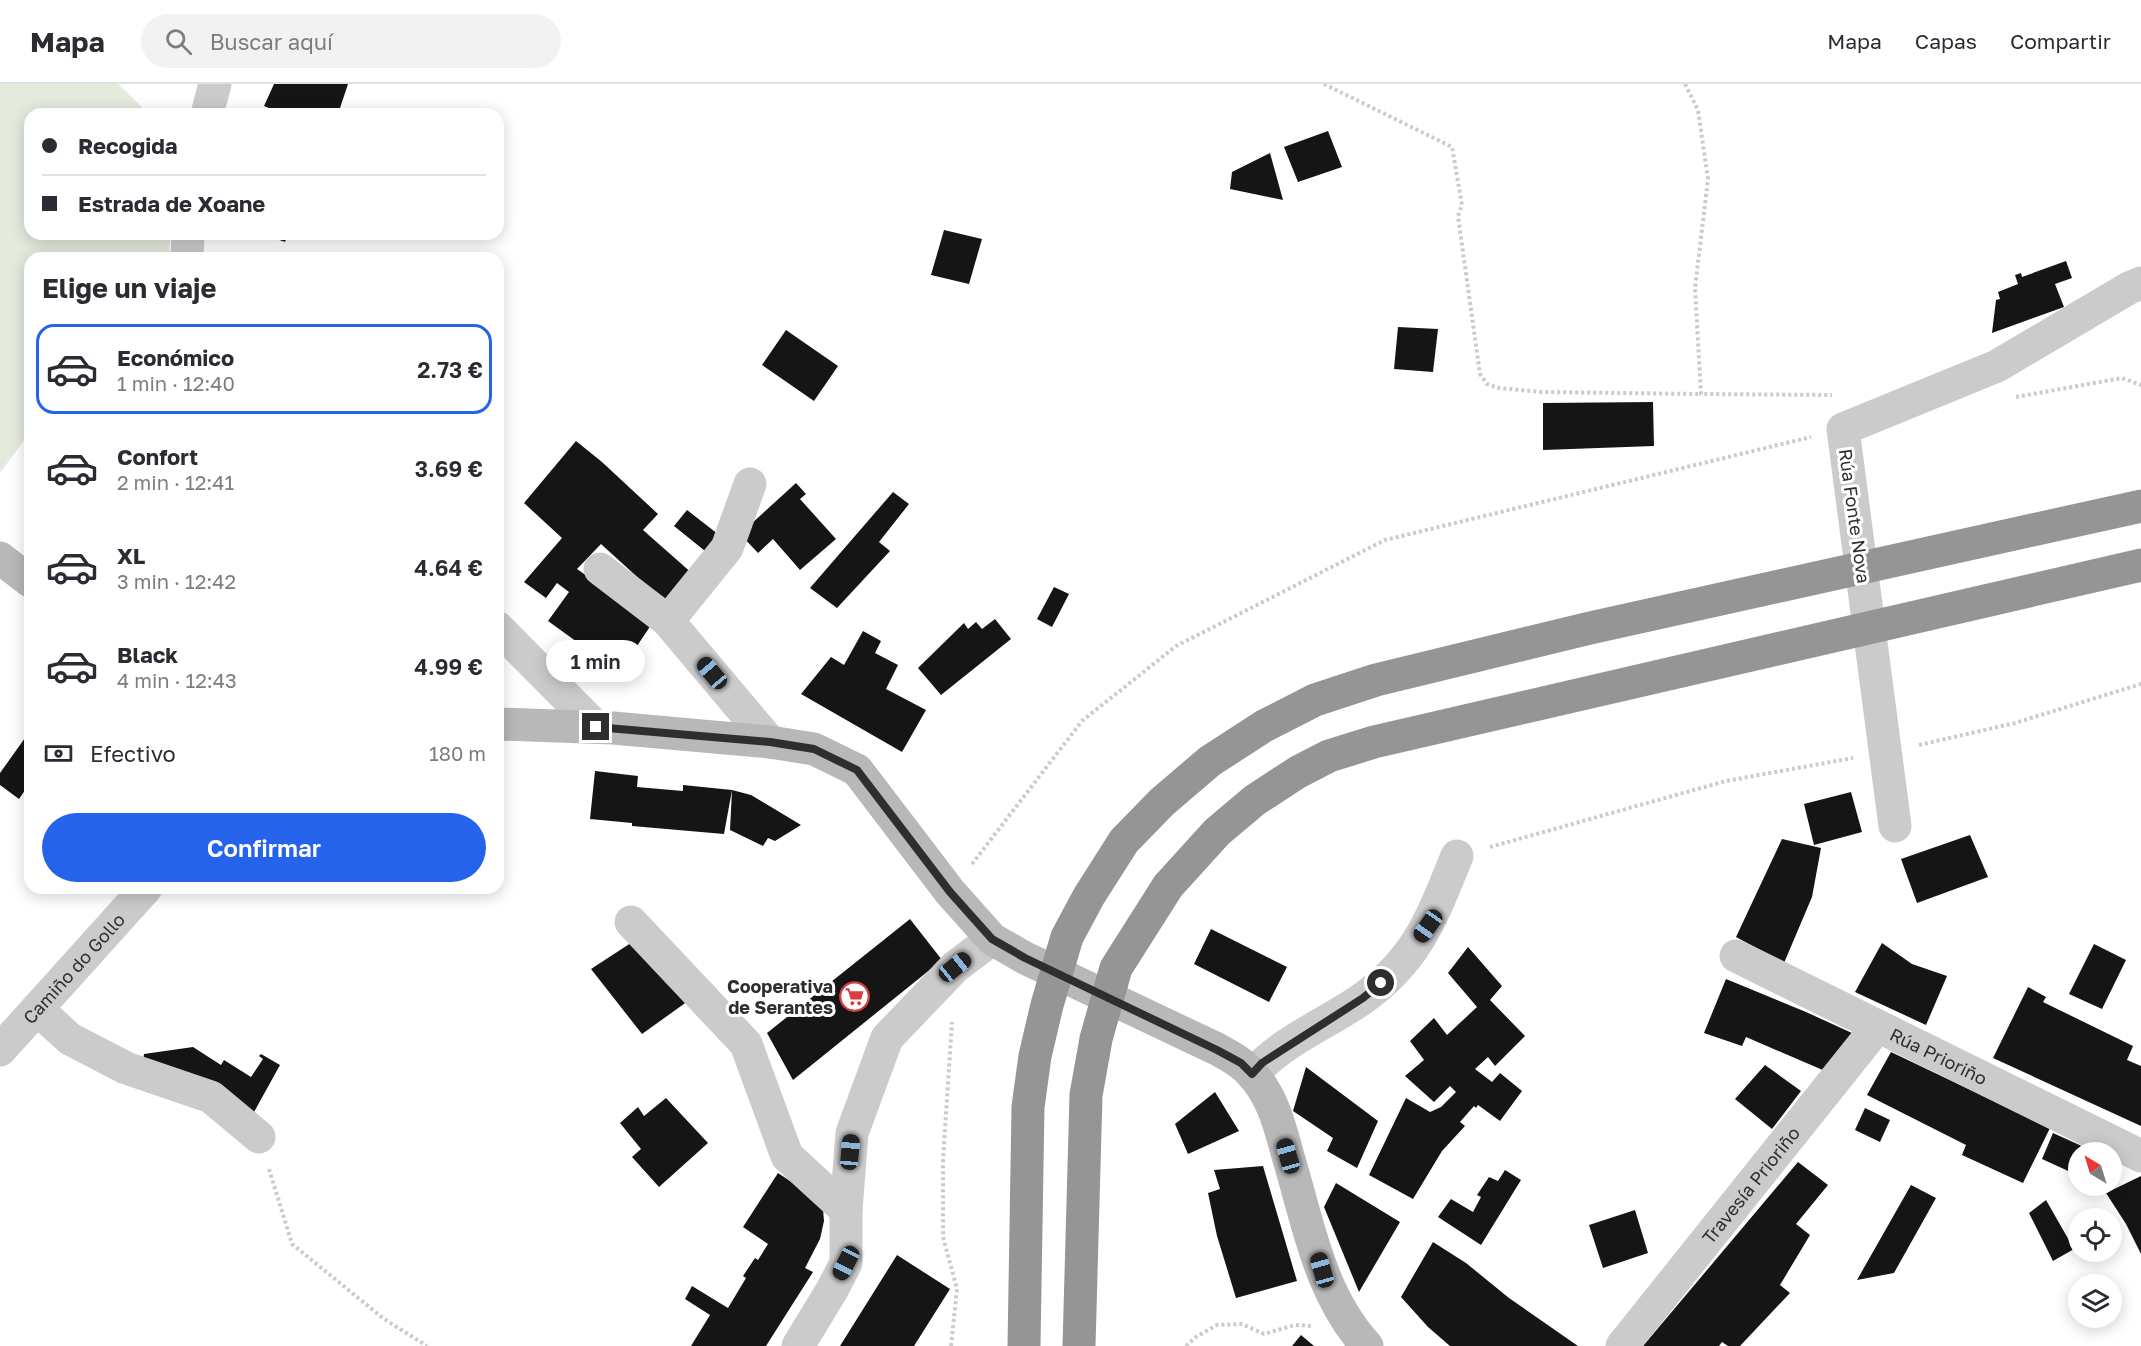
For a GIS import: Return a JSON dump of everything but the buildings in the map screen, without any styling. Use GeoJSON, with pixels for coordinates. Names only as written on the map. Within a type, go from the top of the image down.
{"type":"FeatureCollection","features":[{"type":"Feature","properties":{"kind":"highway"},"geometry":{"type":"LineString","coordinates":[[1024,1346],[1028,1107],[1035,1056],[1067,936],[1089,896],[1124,842],[1162,802],[1210,761],[1264,726],[1315,700],[1376,680],[1590,628],[2141,506]]}},
{"type":"Feature","properties":{"kind":"highway"},"geometry":{"type":"LineString","coordinates":[[1079,1346],[1086,1095],[1096,1039],[1116,968],[1168,886],[1217,832],[1255,800],[1298,772],[1329,756],[1374,742],[2141,565]]}},
{"type":"Feature","properties":{"kind":"main road"},"geometry":{"type":"LineString","coordinates":[[0,558],[24,576]]}},
{"type":"Feature","properties":{"kind":"main road"},"geometry":{"type":"LineString","coordinates":[[504,724],[596,727],[770,742],[814,749],[857,770],[950,892],[992,939],[1025,958],[1217,1050],[1241,1063],[1252,1074],[1275,1110],[1322,1270],[1333,1299],[1359,1337]]}},
{"type":"Feature","properties":{"kind":"street"},"geometry":{"type":"LineString","coordinates":[[209,108],[215,84]]}},
{"type":"Feature","properties":{"kind":"street","name":"Rúa Fonte Nova"},"geometry":{"type":"LineString","coordinates":[[1895,826],[1843,429],[1997,366],[2141,283]]}},
{"type":"Feature","properties":{"kind":"street"},"geometry":{"type":"LineString","coordinates":[[668,621],[727,548],[750,484]]}},
{"type":"Feature","properties":{"kind":"street"},"geometry":{"type":"LineString","coordinates":[[600,568],[668,621],[770,742]]}},
{"type":"Feature","properties":{"kind":"street"},"geometry":{"type":"LineString","coordinates":[[504,634],[596,727]]}},
{"type":"Feature","properties":{"kind":"street"},"geometry":{"type":"LineString","coordinates":[[1252,1074],[1262,1063],[1283,1048],[1363,998],[1399,968],[1428,926],[1457,856]]}},
{"type":"Feature","properties":{"kind":"street","name":"Camiño do Gollo"},"geometry":{"type":"LineString","coordinates":[[0,1050],[141,894]]}},
{"type":"Feature","properties":{"kind":"street"},"geometry":{"type":"LineString","coordinates":[[631,922],[746,1044],[787,1156],[846,1210]]}},
{"type":"Feature","properties":{"kind":"street"},"geometry":{"type":"LineString","coordinates":[[798,1346],[846,1263],[846,1210],[852,1133],[887,1038],[955,967],[992,939]]}},
{"type":"Feature","properties":{"kind":"street","name":"Rúa Prioriño"},"geometry":{"type":"LineString","coordinates":[[1736,956],[2141,1156]]}},
{"type":"Feature","properties":{"kind":"street"},"geometry":{"type":"LineString","coordinates":[[37,1009],[70,1039],[126,1068],[211,1097],[259,1137]]}},
{"type":"Feature","properties":{"kind":"street","name":"Travesía Prioriño"},"geometry":{"type":"LineString","coordinates":[[1622,1346],[1878,1026]]}},
{"type":"Feature","properties":{"kind":"path"},"geometry":{"type":"LineString","coordinates":[[1324,84],[1452,147],[1462,205],[1458,216],[1480,374],[1487,384],[1499,388],[1541,392],[1843,395]]}},
{"type":"Feature","properties":{"kind":"path"},"geometry":{"type":"LineString","coordinates":[[1684,84],[1698,110],[1708,179],[1695,288],[1701,394]]}},
{"type":"Feature","properties":{"kind":"path"},"geometry":{"type":"LineString","coordinates":[[2005,399],[2121,378],[2141,385]]}},
{"type":"Feature","properties":{"kind":"path"},"geometry":{"type":"LineString","coordinates":[[950,892],[1082,721],[1176,646],[1385,540],[1843,429]]}},
{"type":"Feature","properties":{"kind":"path"},"geometry":{"type":"LineString","coordinates":[[1457,856],[1726,781],[1887,752],[2015,723],[2141,684]]}},
{"type":"Feature","properties":{"kind":"path"},"geometry":{"type":"LineString","coordinates":[[951,1346],[957,1289],[943,1237],[943,1160],[955,967]]}},
{"type":"Feature","properties":{"kind":"path"},"geometry":{"type":"LineString","coordinates":[[259,1137],[292,1244],[384,1319],[427,1346]]}},
{"type":"Feature","properties":{"kind":"path"},"geometry":{"type":"LineString","coordinates":[[1186,1346],[1196,1337],[1217,1326],[1242,1324],[1264,1334],[1296,1325],[1359,1337]]}},
{"type":"Feature","properties":{"kind":"shaded area"},"geometry":{"type":"Polygon","coordinates":[[[0,84],[118,84],[143,108],[24,108],[24,240],[170,240],[169,252],[24,252],[24,440],[0,473],[0,84]]]}},
{"type":"Feature","properties":{"kind":"place","name":"Cooperativa de Serantes"},"geometry":{"type":"Point","coordinates":[854,996]}},
{"type":"Feature","properties":{"kind":"route"},"geometry":{"type":"LineString","coordinates":[[596,727],[770,742],[814,749],[857,770],[950,892],[992,939],[1025,958],[1217,1050],[1241,1063],[1252,1074],[1262,1063],[1283,1048],[1363,998],[1381,983]]}}]}
